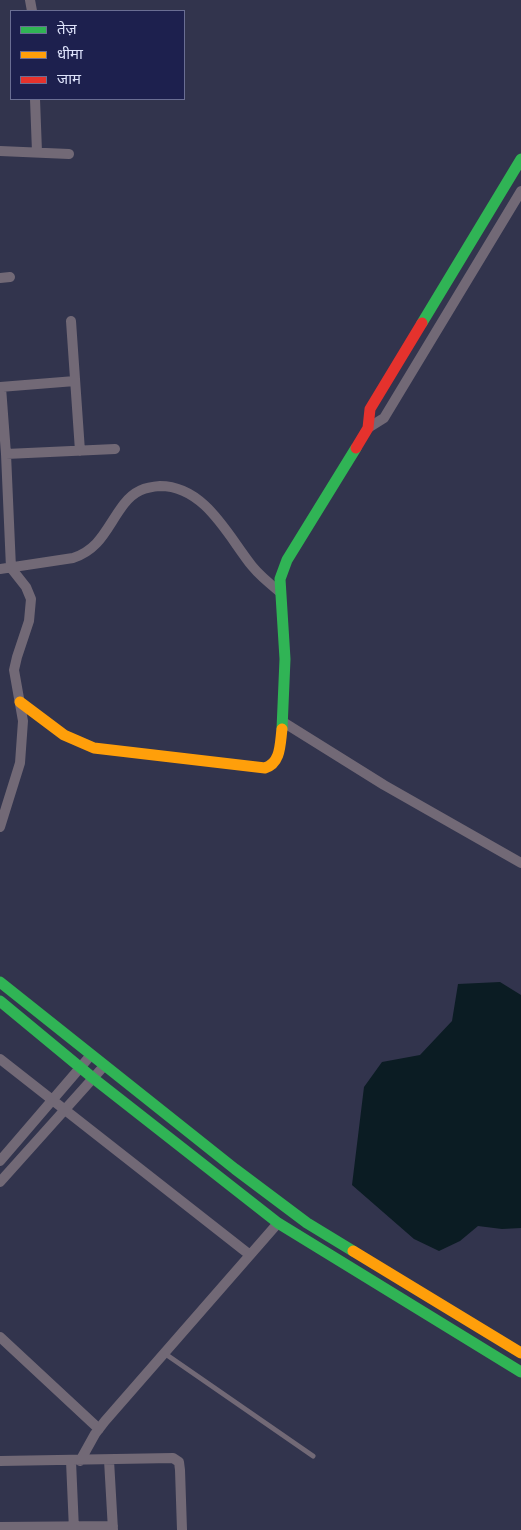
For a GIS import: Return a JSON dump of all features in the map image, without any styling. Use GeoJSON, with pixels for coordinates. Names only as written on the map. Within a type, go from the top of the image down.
{"type":"FeatureCollection","features":[{"type":"Feature","properties":{"kind":"main road"},"geometry":{"type":"LineString","coordinates":[[20,702],[66,738],[94,748],[265,768],[271,766],[277,760],[283,722],[285,658],[280,579],[287,560],[368,428],[370,409],[521,159]]}},
{"type":"Feature","properties":{"kind":"main road"},"geometry":{"type":"LineString","coordinates":[[0,982],[104,1066],[307,1224],[521,1353]]}},
{"type":"Feature","properties":{"kind":"main road"},"geometry":{"type":"LineString","coordinates":[[0,1001],[93,1078],[278,1223],[521,1372]]}},
{"type":"Feature","properties":{"kind":"street"},"geometry":{"type":"LineString","coordinates":[[36,100],[37,152]]}},
{"type":"Feature","properties":{"kind":"street"},"geometry":{"type":"LineString","coordinates":[[0,152],[69,154]]}},
{"type":"Feature","properties":{"kind":"street"},"geometry":{"type":"LineString","coordinates":[[368,428],[384,418],[521,191]]}},
{"type":"Feature","properties":{"kind":"street"},"geometry":{"type":"LineString","coordinates":[[71,322],[80,451]]}},
{"type":"Feature","properties":{"kind":"street"},"geometry":{"type":"LineString","coordinates":[[0,827],[20,763],[23,721],[14,670],[29,621],[31,599],[26,587],[5,568],[6,454],[1,387],[75,381]]}},
{"type":"Feature","properties":{"kind":"street"},"geometry":{"type":"LineString","coordinates":[[6,454],[115,449]]}},
{"type":"Feature","properties":{"kind":"street"},"geometry":{"type":"LineString","coordinates":[[5,568],[83,555],[100,540],[124,504],[139,490],[164,486],[181,490],[210,509],[252,566],[280,592]]}},
{"type":"Feature","properties":{"kind":"street"},"geometry":{"type":"LineString","coordinates":[[283,722],[384,785],[521,863]]}},
{"type":"Feature","properties":{"kind":"street"},"geometry":{"type":"LineString","coordinates":[[0,1161],[92,1055]]}},
{"type":"Feature","properties":{"kind":"street"},"geometry":{"type":"LineString","coordinates":[[0,1059],[250,1255]]}},
{"type":"Feature","properties":{"kind":"street"},"geometry":{"type":"LineString","coordinates":[[0,1182],[64,1108],[104,1066]]}},
{"type":"Feature","properties":{"kind":"street"},"geometry":{"type":"LineString","coordinates":[[74,1529],[75,1461],[99,1429],[278,1223]]}},
{"type":"Feature","properties":{"kind":"street"},"geometry":{"type":"LineString","coordinates":[[0,1337],[99,1429]]}},
{"type":"Feature","properties":{"kind":"street"},"geometry":{"type":"LineString","coordinates":[[0,1462],[173,1458],[179,1462],[182,1530]]}},
{"type":"Feature","properties":{"kind":"street"},"geometry":{"type":"LineString","coordinates":[[0,1527],[113,1528],[109,1460]]}},
{"type":"Feature","properties":{"kind":"lane"},"geometry":{"type":"LineString","coordinates":[[164,1353],[313,1456]]}},
{"type":"Feature","properties":{"kind":"water"},"geometry":{"type":"Polygon","coordinates":[[[500,982],[521,995],[521,1228],[502,1229],[478,1226],[460,1241],[439,1251],[414,1239],[352,1185],[364,1087],[382,1062],[420,1055],[452,1021],[458,984],[500,982]]]}},
{"type":"Feature","properties":{"kind":"traffic: fast"},"geometry":{"type":"LineString","coordinates":[[422,323],[521,159]]}},
{"type":"Feature","properties":{"kind":"traffic: fast"},"geometry":{"type":"LineString","coordinates":[[282,729],[285,659],[280,579],[287,560],[356,448]]}},
{"type":"Feature","properties":{"kind":"traffic: fast"},"geometry":{"type":"LineString","coordinates":[[0,982],[235,1169],[307,1223],[353,1251]]}},
{"type":"Feature","properties":{"kind":"traffic: fast"},"geometry":{"type":"LineString","coordinates":[[0,1001],[93,1078],[278,1223],[521,1372]]}},
{"type":"Feature","properties":{"kind":"traffic: slow"},"geometry":{"type":"LineString","coordinates":[[20,702],[64,735],[94,748],[265,768],[270,766],[277,757],[282,729]]}},
{"type":"Feature","properties":{"kind":"traffic: slow"},"geometry":{"type":"LineString","coordinates":[[353,1251],[521,1353]]}},
{"type":"Feature","properties":{"kind":"traffic: jam"},"geometry":{"type":"LineString","coordinates":[[356,448],[368,428],[370,409],[422,323]]}}]}
